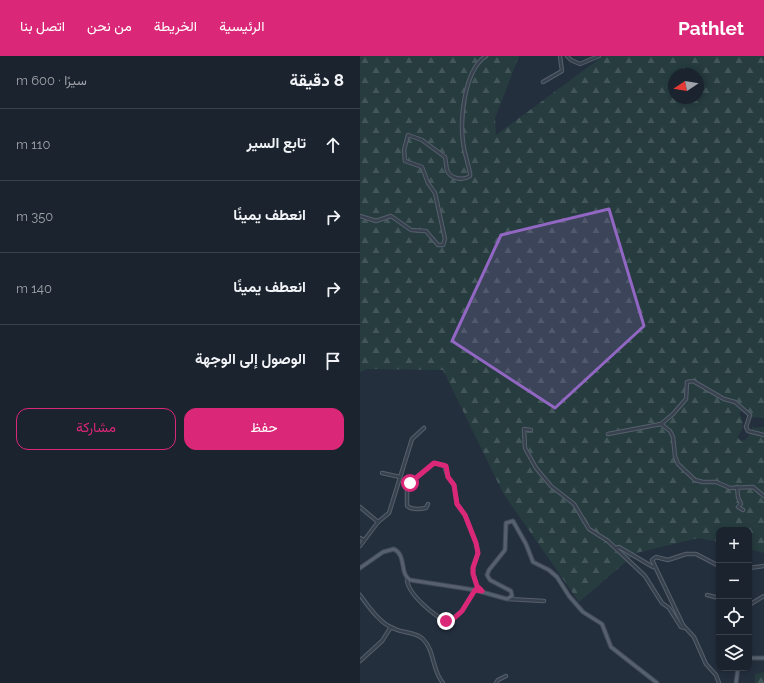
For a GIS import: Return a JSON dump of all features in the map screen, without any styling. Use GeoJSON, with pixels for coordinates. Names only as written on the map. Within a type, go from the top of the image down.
{"type":"FeatureCollection","features":[{"type":"Feature","properties":{"kind":"main road"},"geometry":{"type":"LineString","coordinates":[[360,568],[383,552],[394,549],[401,554],[407,578],[415,582],[482,591],[507,599],[512,596],[511,591],[490,580],[487,575],[489,570],[505,550],[505,525],[510,521],[516,524],[533,562],[549,570],[557,577],[569,596],[583,612],[602,624],[611,647],[657,683]]}},
{"type":"Feature","properties":{"kind":"main road"},"geometry":{"type":"LineString","coordinates":[[752,658],[764,658]]}},
{"type":"Feature","properties":{"kind":"main road"},"geometry":{"type":"LineString","coordinates":[[736,683],[738,671]]}},
{"type":"Feature","properties":{"kind":"street"},"geometry":{"type":"LineString","coordinates":[[360,216],[376,222],[391,216],[411,230],[426,231],[438,245],[443,245],[445,239],[435,194],[428,183],[422,167],[405,161],[406,142],[408,135],[422,140],[445,157],[447,170],[451,175],[460,179],[470,176],[462,141],[464,99],[478,62],[486,56]]}},
{"type":"Feature","properties":{"kind":"street"},"geometry":{"type":"LineString","coordinates":[[544,82],[562,71],[560,56]]}},
{"type":"Feature","properties":{"kind":"street"},"geometry":{"type":"LineString","coordinates":[[567,56],[571,60],[580,64],[599,56]]}},
{"type":"Feature","properties":{"kind":"street"},"geometry":{"type":"LineString","coordinates":[[608,434],[661,424],[684,401],[687,395],[687,382],[692,381],[724,399],[733,401],[740,405],[750,415],[746,428],[748,431],[764,435]]}},
{"type":"Feature","properties":{"kind":"street"},"geometry":{"type":"LineString","coordinates":[[661,424],[670,431],[674,440],[675,459],[682,470],[700,482],[713,482],[729,488],[755,488],[764,496]]}},
{"type":"Feature","properties":{"kind":"street"},"geometry":{"type":"LineString","coordinates":[[360,546],[378,522],[389,513],[412,439],[424,428]]}},
{"type":"Feature","properties":{"kind":"street"},"geometry":{"type":"LineString","coordinates":[[532,430],[525,429],[523,435],[525,448],[533,465],[551,486],[574,504],[589,529],[604,538],[616,548],[645,576],[662,603],[670,610],[682,628],[685,628],[694,637],[706,664],[716,675],[719,683]]}},
{"type":"Feature","properties":{"kind":"street"},"geometry":{"type":"LineString","coordinates":[[428,504],[425,508],[409,508],[407,506],[407,485],[434,463],[444,465],[448,477],[454,485],[457,504],[465,515],[476,543],[478,553],[473,568],[473,574],[477,586],[482,591]]}},
{"type":"Feature","properties":{"kind":"street"},"geometry":{"type":"LineString","coordinates":[[382,473],[400,477]]}},
{"type":"Feature","properties":{"kind":"street"},"geometry":{"type":"LineString","coordinates":[[737,487],[738,497],[741,504],[738,507],[742,510]]}},
{"type":"Feature","properties":{"kind":"street"},"geometry":{"type":"LineString","coordinates":[[360,507],[378,522]]}},
{"type":"Feature","properties":{"kind":"street"},"geometry":{"type":"LineString","coordinates":[[360,538],[364,540]]}},
{"type":"Feature","properties":{"kind":"street"},"geometry":{"type":"LineString","coordinates":[[616,548],[619,547],[625,549],[654,567]]}},
{"type":"Feature","properties":{"kind":"street"},"geometry":{"type":"LineString","coordinates":[[685,628],[654,567],[652,560],[654,557],[668,560],[694,554],[716,565]]}},
{"type":"Feature","properties":{"kind":"street"},"geometry":{"type":"LineString","coordinates":[[752,568],[764,566]]}},
{"type":"Feature","properties":{"kind":"street"},"geometry":{"type":"LineString","coordinates":[[407,578],[409,586],[420,600],[449,622],[462,611],[475,590]]}},
{"type":"Feature","properties":{"kind":"street"},"geometry":{"type":"LineString","coordinates":[[360,595],[377,617],[391,628],[422,638],[428,646],[438,677],[443,683]]}},
{"type":"Feature","properties":{"kind":"street"},"geometry":{"type":"LineString","coordinates":[[707,595],[716,597]]}},
{"type":"Feature","properties":{"kind":"street"},"geometry":{"type":"LineString","coordinates":[[752,603],[764,596]]}},
{"type":"Feature","properties":{"kind":"street"},"geometry":{"type":"LineString","coordinates":[[507,599],[544,601]]}},
{"type":"Feature","properties":{"kind":"street"},"geometry":{"type":"LineString","coordinates":[[360,661],[382,641],[391,628]]}},
{"type":"Feature","properties":{"kind":"street"},"geometry":{"type":"LineString","coordinates":[[496,683],[498,680],[506,676]]}},
{"type":"Feature","properties":{"kind":"highlighted area"},"geometry":{"type":"Polygon","coordinates":[[[609,209],[644,326],[555,408],[452,341],[501,235],[609,209]]]}},
{"type":"Feature","properties":{"kind":"green space"},"geometry":{"type":"Polygon","coordinates":[[[360,56],[519,56],[495,118],[496,135],[603,56],[764,56],[764,418],[751,418],[743,410],[739,413],[743,426],[737,437],[741,441],[745,440],[752,432],[752,426],[755,428],[764,427],[764,553],[752,550],[752,527],[716,527],[716,541],[699,538],[636,553],[579,602],[503,493],[443,370],[367,369],[360,372],[360,56]]]}},
{"type":"Feature","properties":{"kind":"green space"},"geometry":{"type":"Polygon","coordinates":[[[764,672],[764,683],[755,683],[755,674],[764,672]]]}},
{"type":"Feature","properties":{"kind":"route"},"geometry":{"type":"LineString","coordinates":[[410,483],[434,463],[446,466],[448,477],[454,485],[457,504],[465,515],[476,543],[478,553],[473,568],[473,574],[477,586],[482,591],[475,590],[462,611],[451,621],[446,621]]}}]}
